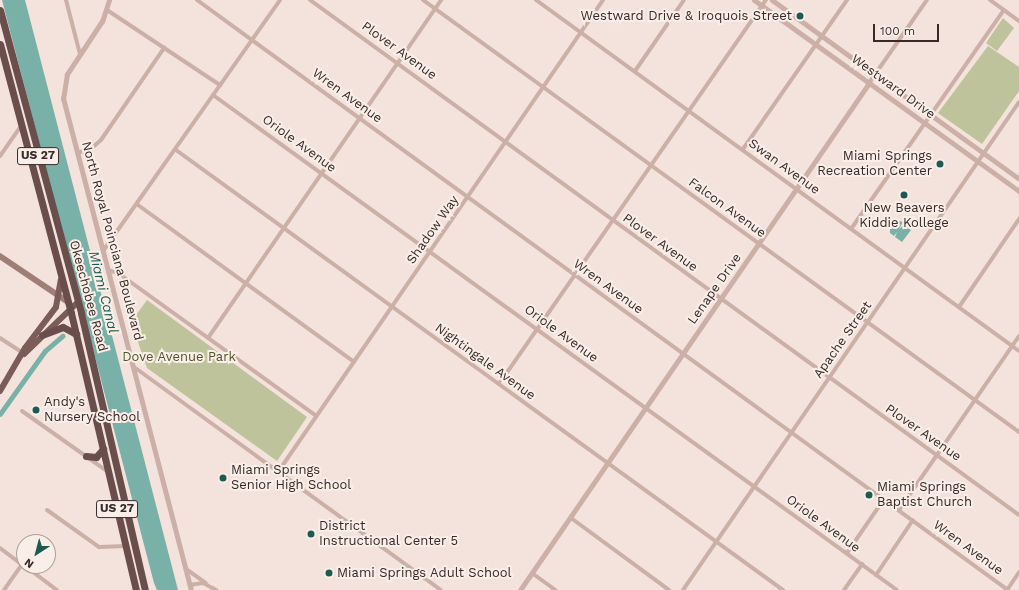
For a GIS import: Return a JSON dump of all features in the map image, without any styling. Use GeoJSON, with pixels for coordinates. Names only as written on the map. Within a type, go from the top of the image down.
{"type":"FeatureCollection","features":[{"type":"Feature","properties":{"kind":"highway","name":"Okeechobee Road"},"geometry":{"type":"LineString","coordinates":[[0,10],[74,307],[76,334],[136,590]]}},
{"type":"Feature","properties":{"kind":"highway","name":"Okeechobee Road"},"geometry":{"type":"LineString","coordinates":[[0,44],[68,301]]}},
{"type":"Feature","properties":{"kind":"highway"},"geometry":{"type":"LineString","coordinates":[[68,301],[74,307]]}},
{"type":"Feature","properties":{"kind":"highway","name":"Okeechobee Road"},"geometry":{"type":"LineString","coordinates":[[74,307],[80,313],[145,590]]}},
{"type":"Feature","properties":{"kind":"highway"},"geometry":{"type":"LineString","coordinates":[[42,335],[63,327],[76,334]]}},
{"type":"Feature","properties":{"kind":"highway"},"geometry":{"type":"LineString","coordinates":[[86,456],[96,457],[103,449]]}},
{"type":"Feature","properties":{"kind":"highway"},"geometry":{"type":"LineString","coordinates":[[108,472],[122,488]]}},
{"type":"Feature","properties":{"kind":"highway"},"geometry":{"type":"LineString","coordinates":[[126,546],[139,562]]}},
{"type":"Feature","properties":{"kind":"main road"},"geometry":{"type":"LineString","coordinates":[[0,256],[68,301]]}},
{"type":"Feature","properties":{"kind":"main road"},"geometry":{"type":"LineString","coordinates":[[0,391],[56,307],[60,296],[61,277]]}},
{"type":"Feature","properties":{"kind":"main road"},"geometry":{"type":"LineString","coordinates":[[24,354],[42,335],[74,307]]}},
{"type":"Feature","properties":{"kind":"street"},"geometry":{"type":"LineString","coordinates":[[66,0],[80,54]]}},
{"type":"Feature","properties":{"kind":"street"},"geometry":{"type":"LineString","coordinates":[[80,54],[107,10],[109,0]]}},
{"type":"Feature","properties":{"kind":"street","name":"Wren Avenue"},"geometry":{"type":"LineString","coordinates":[[197,0],[900,510],[1007,590]]}},
{"type":"Feature","properties":{"kind":"street"},"geometry":{"type":"LineString","coordinates":[[103,251],[138,205],[280,0]]}},
{"type":"Feature","properties":{"kind":"street","name":"Plover Avenue"},"geometry":{"type":"LineString","coordinates":[[310,0],[1019,515]]}},
{"type":"Feature","properties":{"kind":"street","name":"Falcon Avenue"},"geometry":{"type":"LineString","coordinates":[[423,0],[1019,432]]}},
{"type":"Feature","properties":{"kind":"street"},"geometry":{"type":"LineString","coordinates":[[208,338],[441,0]]}},
{"type":"Feature","properties":{"kind":"street","name":"Swan Avenue"},"geometry":{"type":"LineString","coordinates":[[536,0],[1019,351]]}},
{"type":"Feature","properties":{"kind":"street","name":"Shadow Way"},"geometry":{"type":"LineString","coordinates":[[278,472],[391,306],[468,198],[505,141],[602,0]]}},
{"type":"Feature","properties":{"kind":"street"},"geometry":{"type":"LineString","coordinates":[[635,71],[684,0]]}},
{"type":"Feature","properties":{"kind":"street","name":"Westward Drive"},"geometry":{"type":"LineString","coordinates":[[754,0],[1019,191]]}},
{"type":"Feature","properties":{"kind":"street"},"geometry":{"type":"LineString","coordinates":[[499,384],[766,0]]}},
{"type":"Feature","properties":{"kind":"street","name":"Westward Drive"},"geometry":{"type":"LineString","coordinates":[[772,0],[1019,179]]}},
{"type":"Feature","properties":{"kind":"street"},"geometry":{"type":"LineString","coordinates":[[743,149],[847,0]]}},
{"type":"Feature","properties":{"kind":"street","name":"Lenape Drive"},"geometry":{"type":"LineString","coordinates":[[520,590],[927,0]]}},
{"type":"Feature","properties":{"kind":"street"},"geometry":{"type":"LineString","coordinates":[[990,0],[1019,21]]}},
{"type":"Feature","properties":{"kind":"street"},"geometry":{"type":"LineString","coordinates":[[107,10],[220,85]]}},
{"type":"Feature","properties":{"kind":"street"},"geometry":{"type":"LineString","coordinates":[[851,229],[929,114],[1004,10]]}},
{"type":"Feature","properties":{"kind":"street"},"geometry":{"type":"LineString","coordinates":[[77,154],[92,148],[101,140],[164,48]]}},
{"type":"Feature","properties":{"kind":"street","name":"North Royal Poinciana Boulevard"},"geometry":{"type":"LineString","coordinates":[[80,54],[64,83],[64,104],[191,587]]}},
{"type":"Feature","properties":{"kind":"street","name":"Oriole Avenue"},"geometry":{"type":"LineString","coordinates":[[213,95],[897,590]]}},
{"type":"Feature","properties":{"kind":"street","name":"Apache Street"},"geometry":{"type":"LineString","coordinates":[[683,590],[1019,102]]}},
{"type":"Feature","properties":{"kind":"street"},"geometry":{"type":"LineString","coordinates":[[0,156],[21,125]]}},
{"type":"Feature","properties":{"kind":"street","name":"Nightingale Avenue"},"geometry":{"type":"LineString","coordinates":[[176,150],[783,590]]}},
{"type":"Feature","properties":{"kind":"street"},"geometry":{"type":"LineString","coordinates":[[138,205],[354,362]]}},
{"type":"Feature","properties":{"kind":"street"},"geometry":{"type":"LineString","coordinates":[[959,307],[1019,219]]}},
{"type":"Feature","properties":{"kind":"street"},"geometry":{"type":"LineString","coordinates":[[108,270],[118,273],[316,416]]}},
{"type":"Feature","properties":{"kind":"street"},"geometry":{"type":"LineString","coordinates":[[900,510],[1019,336]]}},
{"type":"Feature","properties":{"kind":"street"},"geometry":{"type":"LineString","coordinates":[[0,338],[24,354]]}},
{"type":"Feature","properties":{"kind":"street"},"geometry":{"type":"LineString","coordinates":[[134,367],[441,590]]}},
{"type":"Feature","properties":{"kind":"street"},"geometry":{"type":"LineString","coordinates":[[22,411],[108,472]]}},
{"type":"Feature","properties":{"kind":"street"},"geometry":{"type":"LineString","coordinates":[[846,553],[884,499]]}},
{"type":"Feature","properties":{"kind":"street"},"geometry":{"type":"LineString","coordinates":[[47,510],[99,547],[126,546]]}},
{"type":"Feature","properties":{"kind":"street"},"geometry":{"type":"LineString","coordinates":[[571,518],[669,590]]}},
{"type":"Feature","properties":{"kind":"street"},"geometry":{"type":"LineString","coordinates":[[876,575],[913,520]]}},
{"type":"Feature","properties":{"kind":"street"},"geometry":{"type":"LineString","coordinates":[[0,548],[16,559]]}},
{"type":"Feature","properties":{"kind":"street"},"geometry":{"type":"LineString","coordinates":[[844,590],[862,564]]}},
{"type":"Feature","properties":{"kind":"street"},"geometry":{"type":"LineString","coordinates":[[186,569],[216,590]]}},
{"type":"Feature","properties":{"kind":"street"},"geometry":{"type":"LineString","coordinates":[[1007,590],[1019,572]]}},
{"type":"Feature","properties":{"kind":"street"},"geometry":{"type":"LineString","coordinates":[[532,573],[555,590]]}},
{"type":"Feature","properties":{"kind":"street"},"geometry":{"type":"LineString","coordinates":[[4,590],[17,574]]}},
{"type":"Feature","properties":{"kind":"street"},"geometry":{"type":"LineString","coordinates":[[36,574],[57,590]]}},
{"type":"Feature","properties":{"kind":"street"},"geometry":{"type":"LineString","coordinates":[[191,587],[208,584]]}},
{"type":"Feature","properties":{"kind":"green space"},"geometry":{"type":"Polygon","coordinates":[[[1003,18],[1014,28],[997,51],[986,43],[1003,18]]]}},
{"type":"Feature","properties":{"kind":"green space"},"geometry":{"type":"Polygon","coordinates":[[[988,46],[1019,67],[1019,91],[982,144],[938,113],[988,46]]]}},
{"type":"Feature","properties":{"kind":"green space","name":"Dove Avenue Park"},"geometry":{"type":"Polygon","coordinates":[[[147,300],[307,417],[277,461],[147,368],[131,322],[147,300]]]}},
{"type":"Feature","properties":{"kind":"water"},"geometry":{"type":"Polygon","coordinates":[[[2,0],[25,0],[178,590],[157,590],[154,583],[2,0]]]}},
{"type":"Feature","properties":{"kind":"water"},"geometry":{"type":"Polygon","coordinates":[[[895,220],[903,222],[899,229],[904,225],[911,230],[902,242],[895,237],[897,232],[894,236],[890,233],[890,225],[895,220]]]}},
{"type":"Feature","properties":{"kind":"waterway"},"geometry":{"type":"LineString","coordinates":[[0,414],[45,351],[62,336]]}},
{"type":"Feature","properties":{"kind":"place","name":"Westward Drive & Iroquois Street"},"geometry":{"type":"Point","coordinates":[800,16]}},
{"type":"Feature","properties":{"kind":"place","name":"Miami Springs Recreation Center"},"geometry":{"type":"Point","coordinates":[940,164]}},
{"type":"Feature","properties":{"kind":"place","name":"New Beavers Kiddie Kollege"},"geometry":{"type":"Point","coordinates":[904,195]}},
{"type":"Feature","properties":{"kind":"place","name":"Andy's Nursery School"},"geometry":{"type":"Point","coordinates":[36,410]}},
{"type":"Feature","properties":{"kind":"place","name":"Miami Springs Senior High School"},"geometry":{"type":"Point","coordinates":[223,478]}},
{"type":"Feature","properties":{"kind":"place","name":"Miami Springs Baptist Church"},"geometry":{"type":"Point","coordinates":[869,495]}},
{"type":"Feature","properties":{"kind":"place","name":"District Instructional Center 5"},"geometry":{"type":"Point","coordinates":[311,534]}},
{"type":"Feature","properties":{"kind":"place","name":"Miami Springs Adult School"},"geometry":{"type":"Point","coordinates":[329,573]}},
{"type":"Feature","properties":{"kind":"water label","name":"Miami Canal"},"geometry":{"type":"Point","coordinates":[104,292]}}]}
